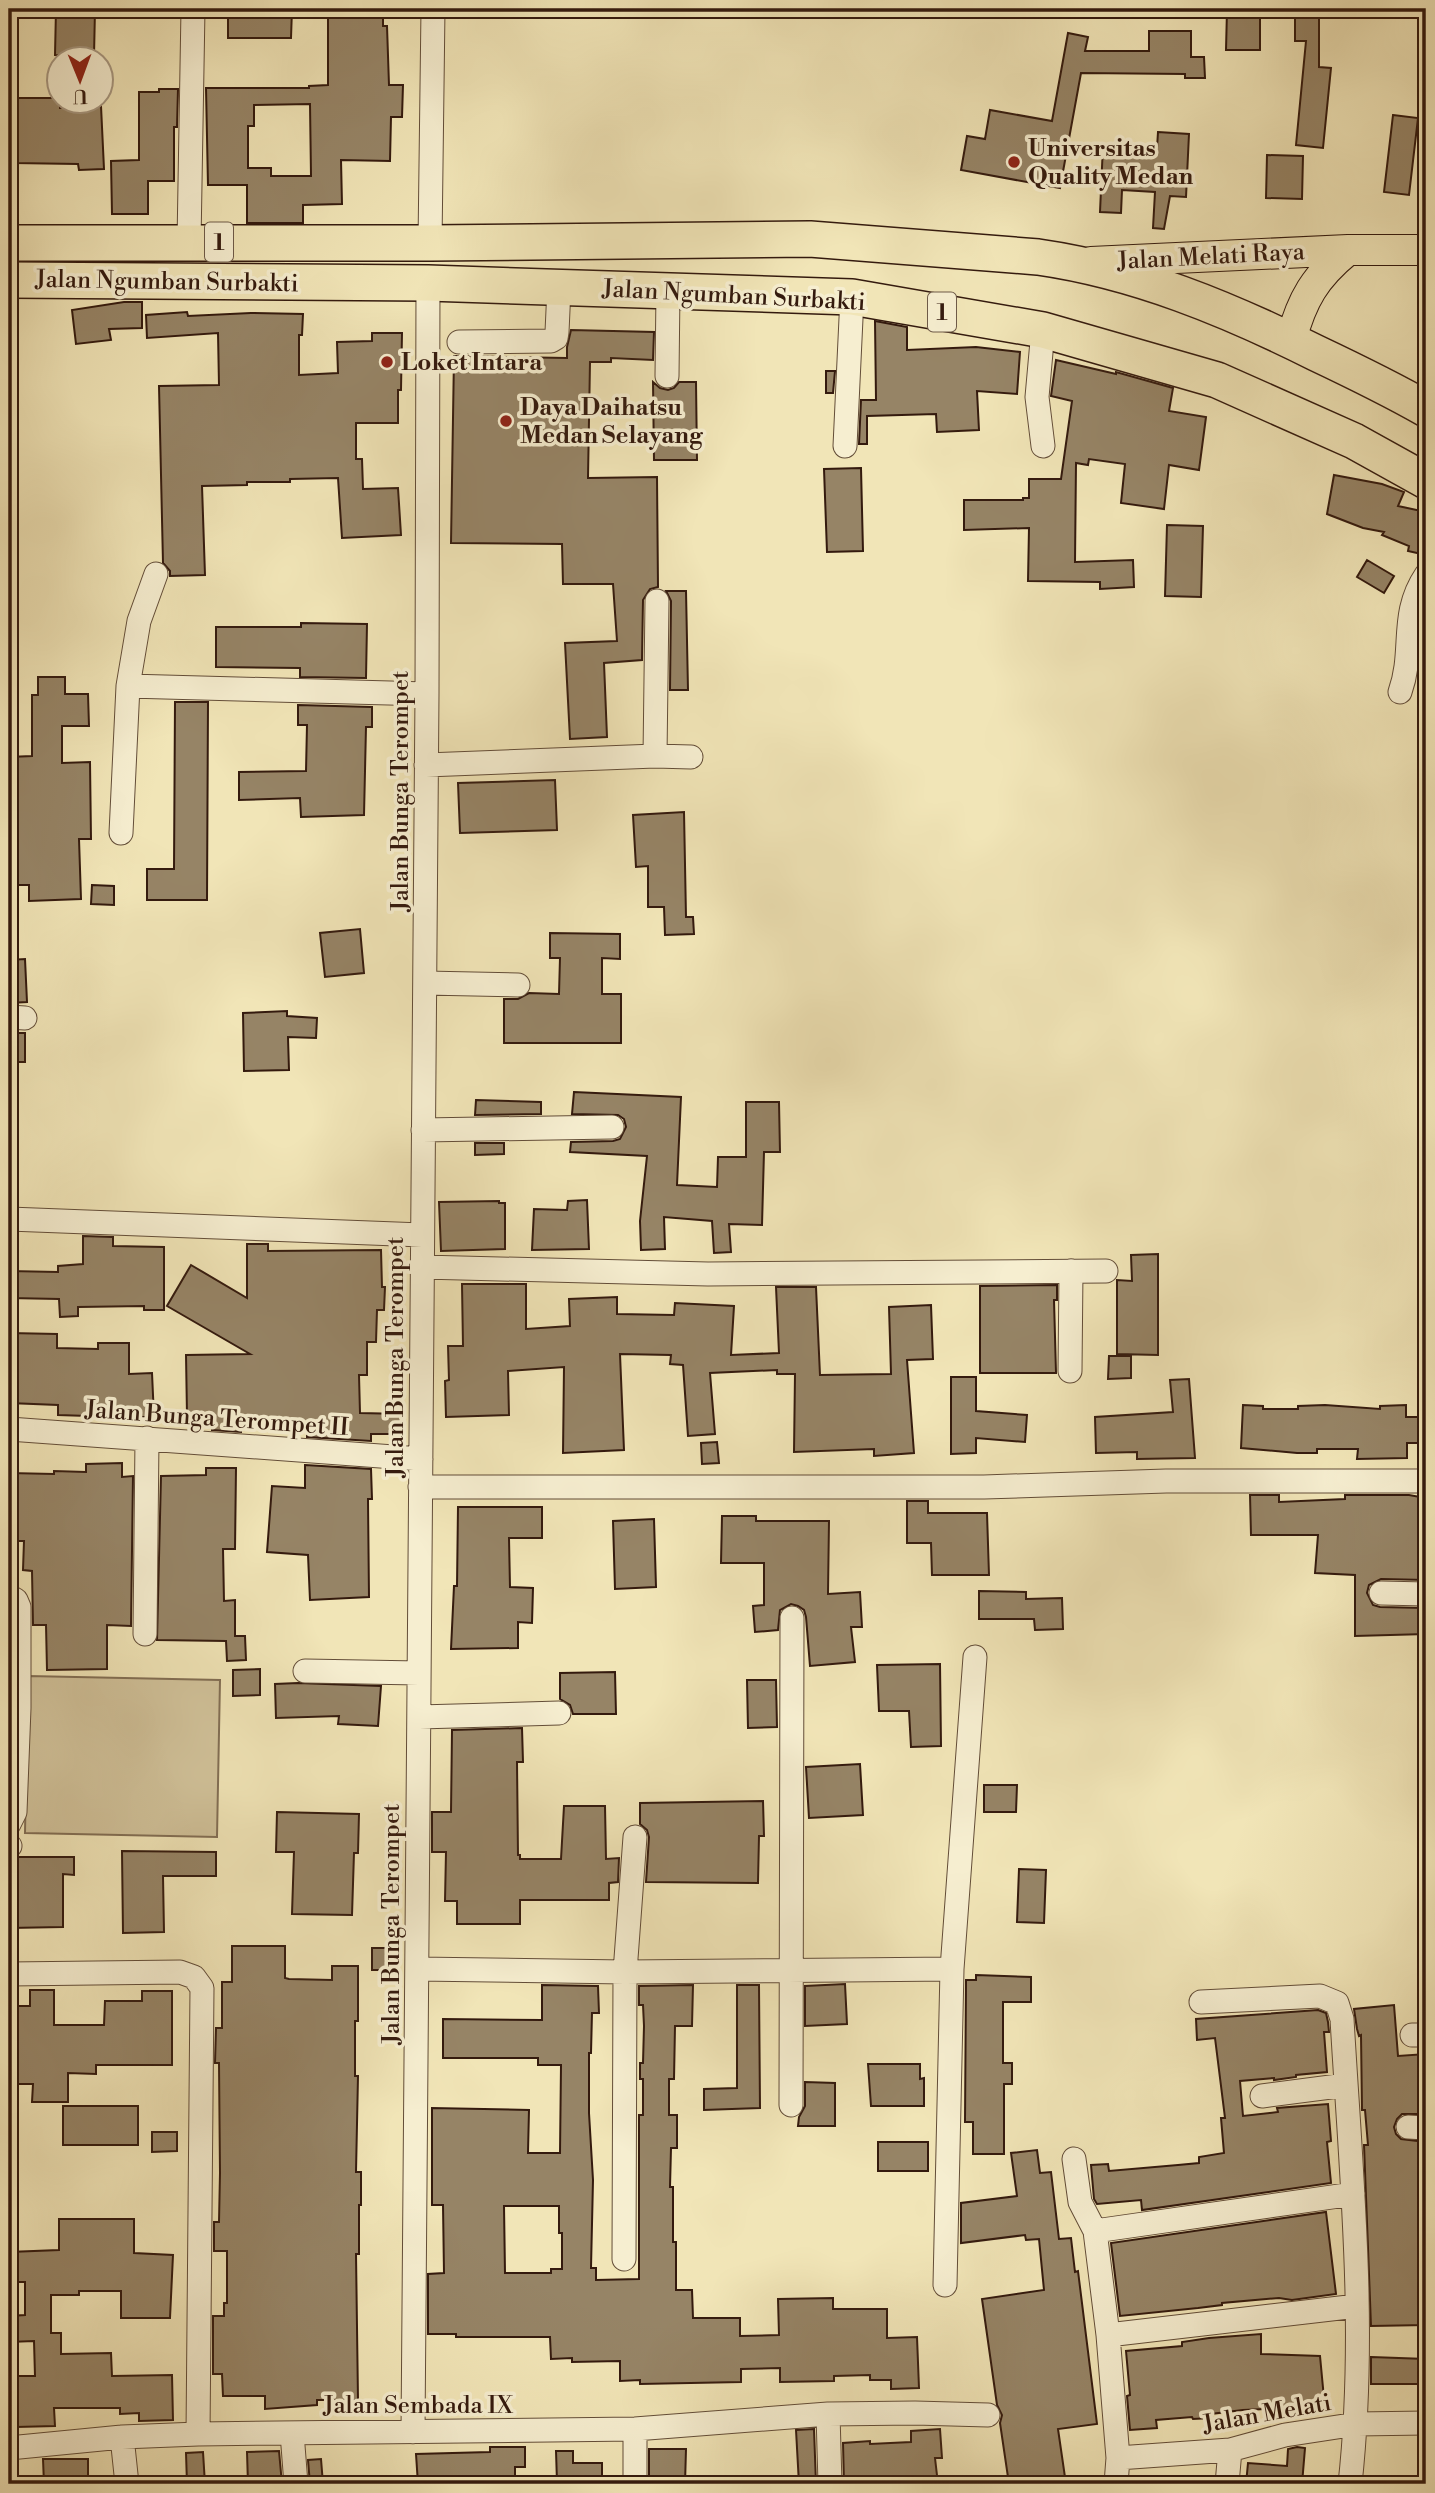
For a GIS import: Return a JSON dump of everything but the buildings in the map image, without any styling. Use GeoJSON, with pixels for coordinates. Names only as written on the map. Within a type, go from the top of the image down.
{"type":"FeatureCollection","features":[{"type":"Feature","properties":{"kind":"highway","name":"Jalan Ngumban Surbakti"},"geometry":{"type":"LineString","coordinates":[[9,243],[430,243],[810,239],[1074,262],[1136,278],[1226,310],[1393,390],[1426,410]]}},
{"type":"Feature","properties":{"kind":"highway","name":"Jalan Ngumban Surbakti"},"geometry":{"type":"LineString","coordinates":[[9,280],[428,284],[852,297],[1043,330],[1217,380],[1354,441],[1426,481]]}},
{"type":"Feature","properties":{"kind":"main road","name":"Jalan Melati Raya"},"geometry":{"type":"LineString","coordinates":[[1074,262],[1348,250],[1426,250]]}},
{"type":"Feature","properties":{"kind":"main road","name":"Jalan Melati Raya"},"geometry":{"type":"LineString","coordinates":[[1291,340],[1298,314],[1310,289],[1326,267],[1348,250]]}},
{"type":"Feature","properties":{"kind":"street"},"geometry":{"type":"LineString","coordinates":[[189,242],[192,9]]}},
{"type":"Feature","properties":{"kind":"street"},"geometry":{"type":"LineString","coordinates":[[430,243],[433,9]]}},
{"type":"Feature","properties":{"kind":"street","name":"Jalan Bunga Terompet"},"geometry":{"type":"LineString","coordinates":[[413,2432],[428,284]]}},
{"type":"Feature","properties":{"kind":"street"},"geometry":{"type":"LineString","coordinates":[[459,342],[551,341],[557,332],[559,288]]}},
{"type":"Feature","properties":{"kind":"street"},"geometry":{"type":"LineString","coordinates":[[667,376],[668,291]]}},
{"type":"Feature","properties":{"kind":"street"},"geometry":{"type":"LineString","coordinates":[[845,446],[852,297]]}},
{"type":"Feature","properties":{"kind":"street"},"geometry":{"type":"LineString","coordinates":[[1043,330],[1037,397],[1043,446]]}},
{"type":"Feature","properties":{"kind":"street"},"geometry":{"type":"LineString","coordinates":[[121,833],[131,656],[139,621],[156,574]]}},
{"type":"Feature","properties":{"kind":"street"},"geometry":{"type":"LineString","coordinates":[[1400,692],[1406,673],[1408,621],[1413,598],[1426,575]]}},
{"type":"Feature","properties":{"kind":"street"},"geometry":{"type":"LineString","coordinates":[[655,756],[657,601]]}},
{"type":"Feature","properties":{"kind":"street"},"geometry":{"type":"LineString","coordinates":[[128,686],[427,694]]}},
{"type":"Feature","properties":{"kind":"street"},"geometry":{"type":"LineString","coordinates":[[426,765],[691,757]]}},
{"type":"Feature","properties":{"kind":"street"},"geometry":{"type":"LineString","coordinates":[[425,983],[518,985]]}},
{"type":"Feature","properties":{"kind":"street"},"geometry":{"type":"LineString","coordinates":[[423,1130],[612,1128]]}},
{"type":"Feature","properties":{"kind":"street"},"geometry":{"type":"LineString","coordinates":[[9,1219],[422,1235]]}},
{"type":"Feature","properties":{"kind":"street"},"geometry":{"type":"LineString","coordinates":[[422,1267],[708,1274],[1106,1271]]}},
{"type":"Feature","properties":{"kind":"street"},"geometry":{"type":"LineString","coordinates":[[1070,1371],[1071,1271]]}},
{"type":"Feature","properties":{"kind":"street","name":"Jalan Bunga Terompet II"},"geometry":{"type":"LineString","coordinates":[[9,1429],[421,1459]]}},
{"type":"Feature","properties":{"kind":"street"},"geometry":{"type":"LineString","coordinates":[[145,1634],[147,1438]]}},
{"type":"Feature","properties":{"kind":"street"},"geometry":{"type":"LineString","coordinates":[[420,1487],[984,1487],[1166,1481],[1426,1481]]}},
{"type":"Feature","properties":{"kind":"street"},"geometry":{"type":"LineString","coordinates":[[1381,1593],[1426,1594]]}},
{"type":"Feature","properties":{"kind":"street"},"geometry":{"type":"LineString","coordinates":[[9,1596],[16,1600],[19,1607],[14,1708],[15,1812],[9,1824]]}},
{"type":"Feature","properties":{"kind":"street"},"geometry":{"type":"LineString","coordinates":[[790,2105],[792,1618]]}},
{"type":"Feature","properties":{"kind":"street"},"geometry":{"type":"LineString","coordinates":[[945,2285],[952,1969],[975,1657]]}},
{"type":"Feature","properties":{"kind":"street"},"geometry":{"type":"LineString","coordinates":[[305,1671],[419,1673]]}},
{"type":"Feature","properties":{"kind":"street"},"geometry":{"type":"LineString","coordinates":[[419,1717],[559,1713]]}},
{"type":"Feature","properties":{"kind":"street"},"geometry":{"type":"LineString","coordinates":[[624,2259],[625,1972],[635,1837]]}},
{"type":"Feature","properties":{"kind":"street"},"geometry":{"type":"LineString","coordinates":[[417,1969],[625,1972],[952,1969]]}},
{"type":"Feature","properties":{"kind":"street"},"geometry":{"type":"LineString","coordinates":[[9,1974],[180,1972],[194,1977],[202,1988],[198,2434]]}},
{"type":"Feature","properties":{"kind":"street"},"geometry":{"type":"LineString","coordinates":[[1201,2002],[1320,1996],[1337,2003],[1342,2019],[1357,2306],[1357,2424],[1350,2484]]}},
{"type":"Feature","properties":{"kind":"street"},"geometry":{"type":"LineString","coordinates":[[1262,2096],[1346,2085]]}},
{"type":"Feature","properties":{"kind":"street"},"geometry":{"type":"LineString","coordinates":[[1074,2159],[1080,2202],[1095,2231],[1108,2334],[1118,2458],[1116,2484]]}},
{"type":"Feature","properties":{"kind":"street"},"geometry":{"type":"LineString","coordinates":[[1095,2231],[1353,2194]]}},
{"type":"Feature","properties":{"kind":"street"},"geometry":{"type":"LineString","coordinates":[[1108,2334],[1357,2306]]}},
{"type":"Feature","properties":{"kind":"street"},"geometry":{"type":"LineString","coordinates":[[828,2414],[830,2484]]}},
{"type":"Feature","properties":{"kind":"street","name":"Jalan Sembada IX"},"geometry":{"type":"LineString","coordinates":[[9,2448],[122,2437],[198,2434],[635,2430],[828,2414],[988,2415]]}},
{"type":"Feature","properties":{"kind":"street","name":"Jalan Melati"},"geometry":{"type":"LineString","coordinates":[[1118,2458],[1230,2450],[1285,2435],[1357,2424],[1426,2423]]}},
{"type":"Feature","properties":{"kind":"street"},"geometry":{"type":"LineString","coordinates":[[635,2430],[635,2484]]}},
{"type":"Feature","properties":{"kind":"street"},"geometry":{"type":"LineString","coordinates":[[292,2433],[296,2484]]}},
{"type":"Feature","properties":{"kind":"street"},"geometry":{"type":"LineString","coordinates":[[122,2437],[127,2484]]}},
{"type":"Feature","properties":{"kind":"street"},"geometry":{"type":"LineString","coordinates":[[1227,2484],[1230,2450]]}},
{"type":"Feature","properties":{"kind":"shaded area"},"geometry":{"type":"Polygon","coordinates":[[[28,1676],[220,1680],[217,1837],[25,1833],[28,1676]]]}},
{"type":"Feature","properties":{"kind":"place","name":"Universitas Quality Medan"},"geometry":{"type":"Point","coordinates":[1014,162]}},
{"type":"Feature","properties":{"kind":"place","name":"Loket Intara"},"geometry":{"type":"Point","coordinates":[387,362]}},
{"type":"Feature","properties":{"kind":"place","name":"Daya Daihatsu Medan Selayang"},"geometry":{"type":"Point","coordinates":[506,421]}}]}
